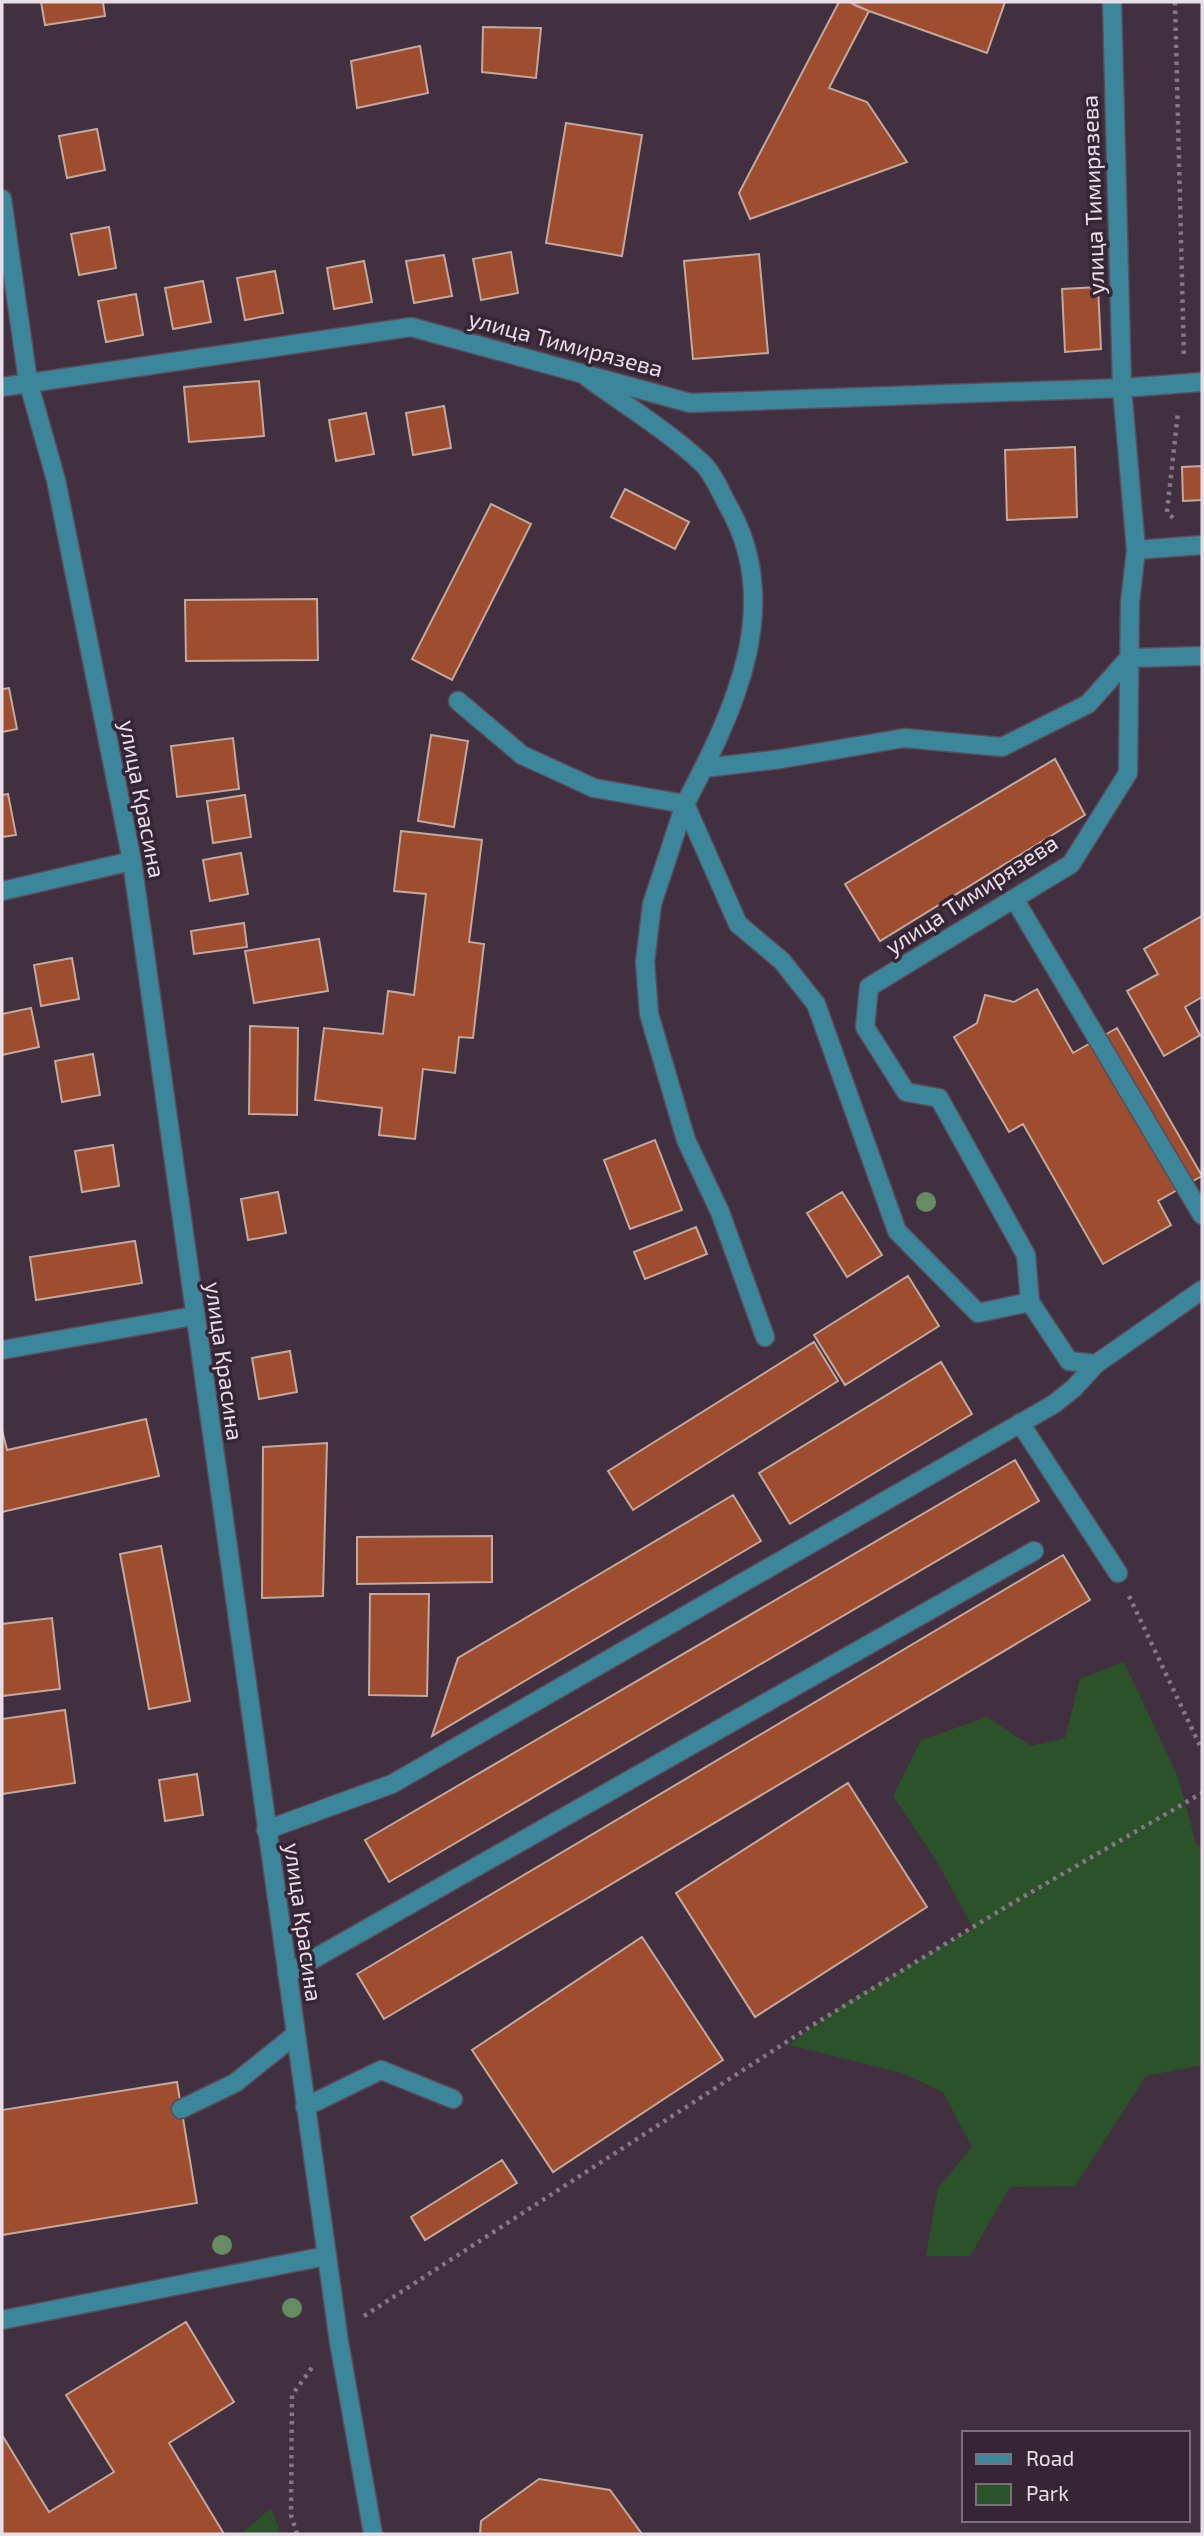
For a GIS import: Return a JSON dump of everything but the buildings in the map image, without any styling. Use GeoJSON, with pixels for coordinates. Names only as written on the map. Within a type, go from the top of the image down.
{"type":"FeatureCollection","features":[{"type":"Feature","properties":{"kind":"street","name":"улица Тимирязева"},"geometry":{"type":"LineString","coordinates":[[1030,1302],[1026,1255],[939,1098],[906,1092],[865,1027],[869,987],[1071,864],[1128,773],[1130,602],[1136,550],[1122,388],[1112,2]]}},
{"type":"Feature","properties":{"kind":"street","name":"улица Красина"},"geometry":{"type":"LineString","coordinates":[[2,199],[28,381],[56,480],[132,862],[337,2333],[373,2534]]}},
{"type":"Feature","properties":{"kind":"street","name":"улица Тимирязева"},"geometry":{"type":"LineString","coordinates":[[2,387],[28,381],[411,327],[690,403],[1122,388]]}},
{"type":"Feature","properties":{"kind":"street"},"geometry":{"type":"LineString","coordinates":[[579,371],[704,465],[737,520],[750,559],[754,629],[716,747],[685,804],[652,904],[645,962],[649,1014],[686,1140],[720,1212],[765,1337]]}},
{"type":"Feature","properties":{"kind":"street"},"geometry":{"type":"LineString","coordinates":[[1122,388],[1202,382]]}},
{"type":"Feature","properties":{"kind":"street"},"geometry":{"type":"LineString","coordinates":[[1136,550],[1202,545]]}},
{"type":"Feature","properties":{"kind":"street"},"geometry":{"type":"LineString","coordinates":[[704,768],[781,759],[904,738],[1002,747],[1088,704],[1129,658],[1202,656]]}},
{"type":"Feature","properties":{"kind":"street"},"geometry":{"type":"LineString","coordinates":[[458,701],[523,755],[594,788],[685,804]]}},
{"type":"Feature","properties":{"kind":"street"},"geometry":{"type":"LineString","coordinates":[[685,804],[738,924],[782,961],[816,1004],[897,1231],[978,1312],[1030,1302],[1069,1361],[1096,1364]]}},
{"type":"Feature","properties":{"kind":"street"},"geometry":{"type":"LineString","coordinates":[[2,891],[132,862]]}},
{"type":"Feature","properties":{"kind":"street"},"geometry":{"type":"LineString","coordinates":[[1015,900],[1202,1215]]}},
{"type":"Feature","properties":{"kind":"street"},"geometry":{"type":"LineString","coordinates":[[266,1830],[392,1784],[1020,1423],[1064,1396],[1096,1364],[1202,1290]]}},
{"type":"Feature","properties":{"kind":"street"},"geometry":{"type":"LineString","coordinates":[[2,1350],[194,1315]]}},
{"type":"Feature","properties":{"kind":"street"},"geometry":{"type":"LineString","coordinates":[[1020,1423],[1118,1573]]}},
{"type":"Feature","properties":{"kind":"street"},"geometry":{"type":"LineString","coordinates":[[287,1974],[1034,1551]]}},
{"type":"Feature","properties":{"kind":"street"},"geometry":{"type":"LineString","coordinates":[[181,2109],[235,2083],[295,2035]]}},
{"type":"Feature","properties":{"kind":"street"},"geometry":{"type":"LineString","coordinates":[[305,2107],[380,2070],[453,2099]]}},
{"type":"Feature","properties":{"kind":"street"},"geometry":{"type":"LineString","coordinates":[[2,2320],[326,2256]]}},
{"type":"Feature","properties":{"kind":"path"},"geometry":{"type":"LineString","coordinates":[[1175,2],[1185,345],[1167,512],[1181,525]]}},
{"type":"Feature","properties":{"kind":"path"},"geometry":{"type":"LineString","coordinates":[[1118,1573],[1202,1750]]}},
{"type":"Feature","properties":{"kind":"path"},"geometry":{"type":"LineString","coordinates":[[297,2534],[291,2515],[292,2395],[337,2333],[808,2028],[1004,1908],[1202,1793]]}},
{"type":"Feature","properties":{"kind":"green space"},"geometry":{"type":"Polygon","coordinates":[[[1124,1662],[1178,1777],[1196,1843],[1202,1850],[1202,2065],[1146,2076],[1075,2186],[1010,2187],[970,2256],[926,2256],[938,2188],[972,2147],[943,2092],[902,2073],[789,2045],[842,2005],[973,1928],[936,1860],[893,1796],[921,1740],[987,1717],[1031,1746],[1065,1738],[1080,1679],[1124,1662]]]}},
{"type":"Feature","properties":{"kind":"green space"},"geometry":{"type":"Polygon","coordinates":[[[271,2508],[281,2534],[241,2534],[271,2508]]]}}]}
